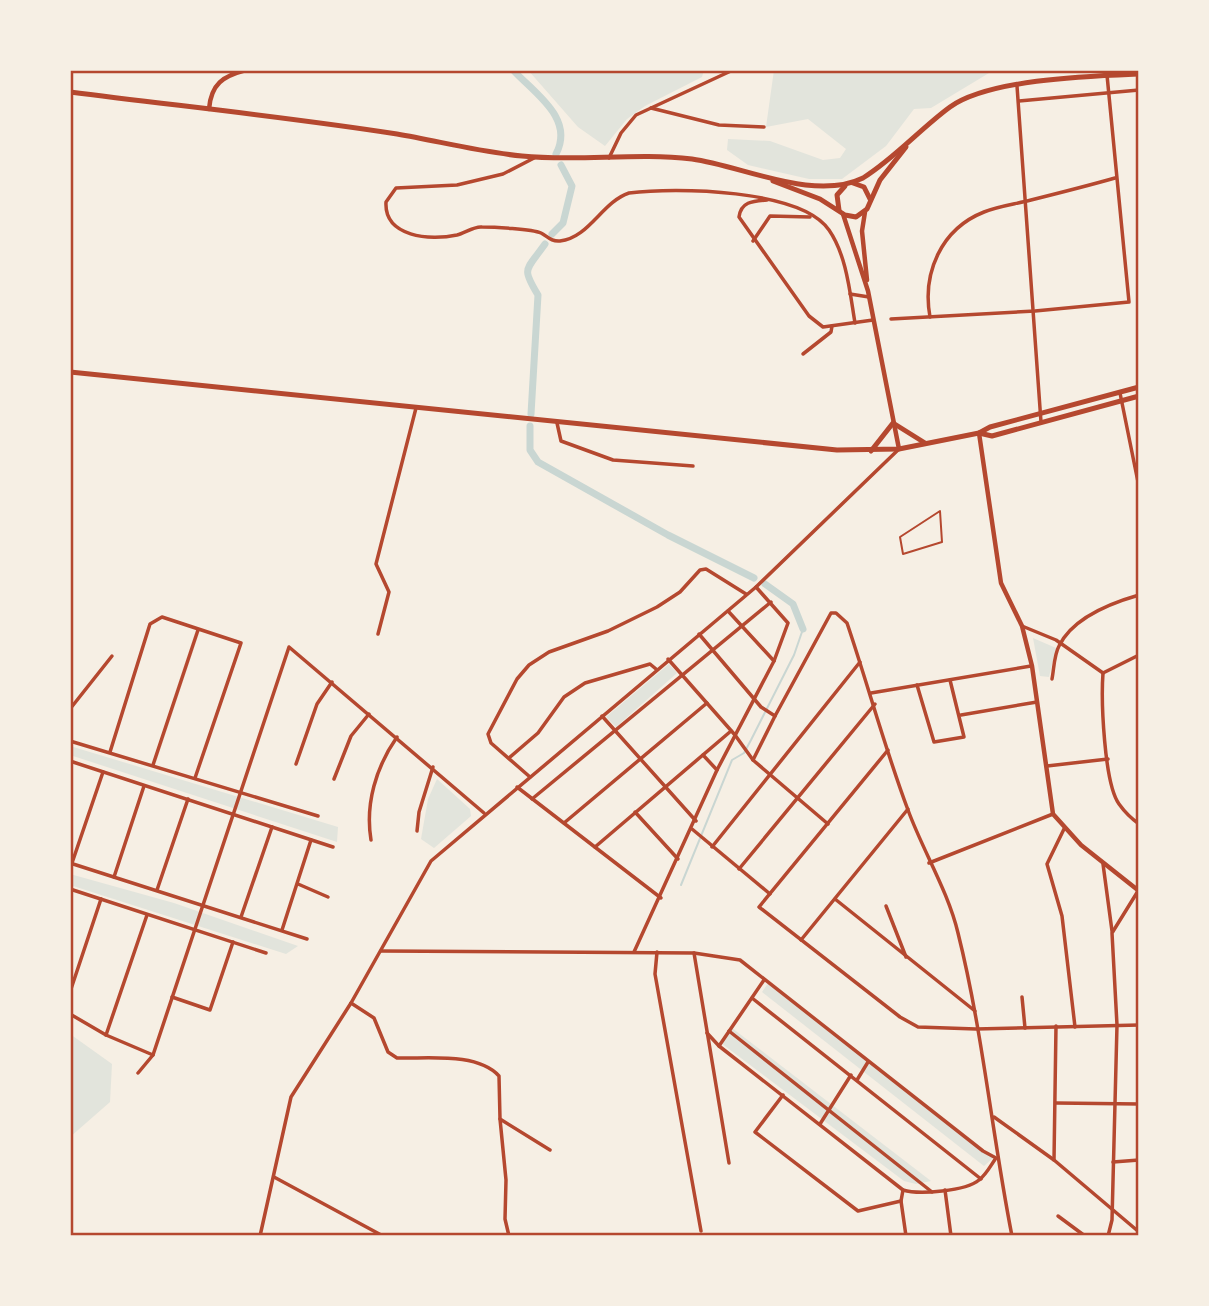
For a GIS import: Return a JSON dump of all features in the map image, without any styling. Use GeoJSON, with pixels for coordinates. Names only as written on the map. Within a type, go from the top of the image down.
{"type":"FeatureCollection","features":[{"type":"Feature","properties":{"kind":"main road"},"geometry":{"type":"LineString","coordinates":[[841,211],[837,195],[875,170],[952,105],[989,90],[1139,75]]}},
{"type":"Feature","properties":{"kind":"main road"},"geometry":{"type":"LineString","coordinates":[[70,92],[397,134],[537,157],[692,159],[764,177],[824,186],[850,184],[867,190],[870,202]]}},
{"type":"Feature","properties":{"kind":"main road"},"geometry":{"type":"LineString","coordinates":[[764,177],[856,217],[865,212],[880,180],[916,135]]}},
{"type":"Feature","properties":{"kind":"main road"},"geometry":{"type":"LineString","coordinates":[[70,372],[557,423],[871,451],[898,449],[979,433],[990,427],[1139,387]]}},
{"type":"Feature","properties":{"kind":"main road"},"geometry":{"type":"LineString","coordinates":[[979,433],[992,436],[1139,396]]}},
{"type":"Feature","properties":{"kind":"main road"},"geometry":{"type":"LineString","coordinates":[[871,451],[893,423],[925,443]]}},
{"type":"Feature","properties":{"kind":"street"},"geometry":{"type":"LineString","coordinates":[[209,110],[211,93],[218,82],[246,70]]}},
{"type":"Feature","properties":{"kind":"street"},"geometry":{"type":"LineString","coordinates":[[608,159],[621,133],[635,115],[733,70]]}},
{"type":"Feature","properties":{"kind":"street"},"geometry":{"type":"LineString","coordinates":[[891,319],[1035,311],[1129,302],[1107,77]]}},
{"type":"Feature","properties":{"kind":"street"},"geometry":{"type":"LineString","coordinates":[[1017,86],[1041,422]]}},
{"type":"Feature","properties":{"kind":"street"},"geometry":{"type":"LineString","coordinates":[[1018,101],[1139,90]]}},
{"type":"Feature","properties":{"kind":"street"},"geometry":{"type":"LineString","coordinates":[[649,107],[719,125],[764,127]]}},
{"type":"Feature","properties":{"kind":"street"},"geometry":{"type":"LineString","coordinates":[[537,157],[503,174],[457,185],[396,188],[386,202],[387,217],[401,232],[408,234],[450,236],[479,226],[528,230],[558,242],[573,237],[615,198],[629,193],[744,193],[816,217],[828,228],[837,246],[855,323]]}},
{"type":"Feature","properties":{"kind":"street"},"geometry":{"type":"LineString","coordinates":[[930,317],[930,274],[949,237],[976,215],[1115,178]]}},
{"type":"Feature","properties":{"kind":"street"},"geometry":{"type":"LineString","coordinates":[[769,200],[746,203],[740,209],[739,217],[753,241],[809,316],[817,325],[832,326],[873,320]]}},
{"type":"Feature","properties":{"kind":"street"},"geometry":{"type":"LineString","coordinates":[[841,211],[868,294]]}},
{"type":"Feature","properties":{"kind":"street"},"geometry":{"type":"LineString","coordinates":[[260,1236],[291,1097],[351,1003],[431,861],[756,587],[898,449],[868,294],[862,231],[865,212]]}},
{"type":"Feature","properties":{"kind":"street"},"geometry":{"type":"LineString","coordinates":[[753,241],[770,216],[816,217]]}},
{"type":"Feature","properties":{"kind":"street"},"geometry":{"type":"LineString","coordinates":[[850,294],[868,294]]}},
{"type":"Feature","properties":{"kind":"street"},"geometry":{"type":"LineString","coordinates":[[803,354],[831,332],[832,326]]}},
{"type":"Feature","properties":{"kind":"street"},"geometry":{"type":"LineString","coordinates":[[1120,393],[1139,487]]}},
{"type":"Feature","properties":{"kind":"street"},"geometry":{"type":"LineString","coordinates":[[378,634],[389,592],[376,564],[416,408]]}},
{"type":"Feature","properties":{"kind":"street"},"geometry":{"type":"LineString","coordinates":[[557,423],[561,441],[613,460],[693,466]]}},
{"type":"Feature","properties":{"kind":"street"},"geometry":{"type":"LineString","coordinates":[[979,433],[1001,583],[1022,626],[1032,666],[1044,766],[1053,814],[1064,829],[1103,864],[1139,890],[1112,933]]}},
{"type":"Feature","properties":{"kind":"street"},"geometry":{"type":"LineString","coordinates":[[530,777],[491,743],[488,734],[517,679],[529,665],[549,652],[608,631],[657,607],[680,592],[700,570],[706,569],[747,594]]}},
{"type":"Feature","properties":{"kind":"street"},"geometry":{"type":"LineString","coordinates":[[634,953],[693,831],[733,733],[774,661],[788,623],[756,587]]}},
{"type":"Feature","properties":{"kind":"street"},"geometry":{"type":"LineString","coordinates":[[1052,679],[1060,644],[1094,612],[1139,595]]}},
{"type":"Feature","properties":{"kind":"street"},"geometry":{"type":"LineString","coordinates":[[533,799],[771,602]]}},
{"type":"Feature","properties":{"kind":"street"},"geometry":{"type":"LineString","coordinates":[[727,611],[774,661]]}},
{"type":"Feature","properties":{"kind":"street"},"geometry":{"type":"LineString","coordinates":[[753,760],[831,613],[836,613],[847,623],[908,809],[957,930],[975,1011],[976,1029],[994,1117],[996,1158],[1012,1236]]}},
{"type":"Feature","properties":{"kind":"street"},"geometry":{"type":"LineString","coordinates":[[110,752],[150,624],[162,617],[241,643],[195,778]]}},
{"type":"Feature","properties":{"kind":"street"},"geometry":{"type":"LineString","coordinates":[[1022,626],[1056,640],[1102,673]]}},
{"type":"Feature","properties":{"kind":"street"},"geometry":{"type":"LineString","coordinates":[[153,765],[198,630]]}},
{"type":"Feature","properties":{"kind":"street"},"geometry":{"type":"LineString","coordinates":[[699,634],[755,697],[761,708],[775,716]]}},
{"type":"Feature","properties":{"kind":"street"},"geometry":{"type":"LineString","coordinates":[[138,1073],[153,1055],[289,646],[485,813]]}},
{"type":"Feature","properties":{"kind":"street"},"geometry":{"type":"LineString","coordinates":[[1102,673],[1139,655]]}},
{"type":"Feature","properties":{"kind":"street"},"geometry":{"type":"LineString","coordinates":[[70,709],[112,656]]}},
{"type":"Feature","properties":{"kind":"street"},"geometry":{"type":"LineString","coordinates":[[668,659],[708,703],[753,760],[828,824]]}},
{"type":"Feature","properties":{"kind":"street"},"geometry":{"type":"LineString","coordinates":[[712,847],[860,662]]}},
{"type":"Feature","properties":{"kind":"street"},"geometry":{"type":"LineString","coordinates":[[509,758],[538,733],[564,697],[585,683],[639,666],[650,664],[656,669]]}},
{"type":"Feature","properties":{"kind":"street"},"geometry":{"type":"LineString","coordinates":[[871,693],[1032,666]]}},
{"type":"Feature","properties":{"kind":"street"},"geometry":{"type":"LineString","coordinates":[[1102,673],[1101,699],[1110,785],[1119,804],[1139,824]]}},
{"type":"Feature","properties":{"kind":"street"},"geometry":{"type":"LineString","coordinates":[[917,685],[934,742],[948,740],[964,737],[950,680]]}},
{"type":"Feature","properties":{"kind":"street"},"geometry":{"type":"LineString","coordinates":[[296,764],[317,704],[332,682]]}},
{"type":"Feature","properties":{"kind":"street"},"geometry":{"type":"LineString","coordinates":[[961,715],[1037,702]]}},
{"type":"Feature","properties":{"kind":"street"},"geometry":{"type":"LineString","coordinates":[[564,823],[708,703]]}},
{"type":"Feature","properties":{"kind":"street"},"geometry":{"type":"LineString","coordinates":[[739,869],[875,704]]}},
{"type":"Feature","properties":{"kind":"street"},"geometry":{"type":"LineString","coordinates":[[334,779],[351,736],[369,714]]}},
{"type":"Feature","properties":{"kind":"street"},"geometry":{"type":"LineString","coordinates":[[602,716],[695,821]]}},
{"type":"Feature","properties":{"kind":"street"},"geometry":{"type":"LineString","coordinates":[[595,847],[703,755],[733,733]]}},
{"type":"Feature","properties":{"kind":"street"},"geometry":{"type":"LineString","coordinates":[[371,840],[369,814],[372,796],[380,765],[397,737]]}},
{"type":"Feature","properties":{"kind":"street"},"geometry":{"type":"LineString","coordinates":[[70,741],[318,816]]}},
{"type":"Feature","properties":{"kind":"street"},"geometry":{"type":"LineString","coordinates":[[888,750],[760,906],[900,1017],[918,1027],[976,1029],[1139,1025]]}},
{"type":"Feature","properties":{"kind":"street"},"geometry":{"type":"LineString","coordinates":[[703,755],[717,770]]}},
{"type":"Feature","properties":{"kind":"street"},"geometry":{"type":"LineString","coordinates":[[1044,766],[1109,759]]}},
{"type":"Feature","properties":{"kind":"street"},"geometry":{"type":"LineString","coordinates":[[70,761],[333,847]]}},
{"type":"Feature","properties":{"kind":"street"},"geometry":{"type":"LineString","coordinates":[[417,831],[419,812],[433,767]]}},
{"type":"Feature","properties":{"kind":"street"},"geometry":{"type":"LineString","coordinates":[[103,772],[71,863],[307,939]]}},
{"type":"Feature","properties":{"kind":"street"},"geometry":{"type":"LineString","coordinates":[[114,877],[144,785]]}},
{"type":"Feature","properties":{"kind":"street"},"geometry":{"type":"LineString","coordinates":[[517,787],[661,898]]}},
{"type":"Feature","properties":{"kind":"street"},"geometry":{"type":"LineString","coordinates":[[157,890],[188,799]]}},
{"type":"Feature","properties":{"kind":"street"},"geometry":{"type":"LineString","coordinates":[[801,940],[908,809]]}},
{"type":"Feature","properties":{"kind":"street"},"geometry":{"type":"LineString","coordinates":[[635,812],[678,859]]}},
{"type":"Feature","properties":{"kind":"street"},"geometry":{"type":"LineString","coordinates":[[929,863],[1053,814]]}},
{"type":"Feature","properties":{"kind":"street"},"geometry":{"type":"LineString","coordinates":[[241,917],[272,827]]}},
{"type":"Feature","properties":{"kind":"street"},"geometry":{"type":"LineString","coordinates":[[1064,829],[1047,864],[1062,916],[1075,1027]]}},
{"type":"Feature","properties":{"kind":"street"},"geometry":{"type":"LineString","coordinates":[[693,831],[770,894]]}},
{"type":"Feature","properties":{"kind":"street"},"geometry":{"type":"LineString","coordinates":[[282,930],[312,840]]}},
{"type":"Feature","properties":{"kind":"street"},"geometry":{"type":"LineString","coordinates":[[1103,864],[1112,933],[1117,1025],[1112,1225],[1108,1236]]}},
{"type":"Feature","properties":{"kind":"street"},"geometry":{"type":"LineString","coordinates":[[298,884],[328,897]]}},
{"type":"Feature","properties":{"kind":"street"},"geometry":{"type":"LineString","coordinates":[[70,889],[266,953]]}},
{"type":"Feature","properties":{"kind":"street"},"geometry":{"type":"LineString","coordinates":[[70,992],[102,899]]}},
{"type":"Feature","properties":{"kind":"street"},"geometry":{"type":"LineString","coordinates":[[835,899],[975,1011]]}},
{"type":"Feature","properties":{"kind":"street"},"geometry":{"type":"LineString","coordinates":[[886,906],[907,959]]}},
{"type":"Feature","properties":{"kind":"street"},"geometry":{"type":"LineString","coordinates":[[106,1035],[147,914]]}},
{"type":"Feature","properties":{"kind":"street"},"geometry":{"type":"LineString","coordinates":[[172,997],[210,1010],[233,942]]}},
{"type":"Feature","properties":{"kind":"street"},"geometry":{"type":"LineString","coordinates":[[381,951],[657,952],[694,953],[740,960],[868,1062],[996,1158]]}},
{"type":"Feature","properties":{"kind":"street"},"geometry":{"type":"LineString","coordinates":[[657,952],[656,974],[701,1231]]}},
{"type":"Feature","properties":{"kind":"street"},"geometry":{"type":"LineString","coordinates":[[694,953],[729,1163]]}},
{"type":"Feature","properties":{"kind":"street"},"geometry":{"type":"LineString","coordinates":[[719,1046],[764,980]]}},
{"type":"Feature","properties":{"kind":"street"},"geometry":{"type":"LineString","coordinates":[[1022,997],[1025,1028]]}},
{"type":"Feature","properties":{"kind":"street"},"geometry":{"type":"LineString","coordinates":[[752,998],[981,1179]]}},
{"type":"Feature","properties":{"kind":"street"},"geometry":{"type":"LineString","coordinates":[[351,1003],[373,1018],[388,1052],[397,1058],[479,1062],[492,1068],[499,1076],[506,1180],[505,1219],[509,1236]]}},
{"type":"Feature","properties":{"kind":"street"},"geometry":{"type":"LineString","coordinates":[[70,1014],[106,1035],[153,1055]]}},
{"type":"Feature","properties":{"kind":"street"},"geometry":{"type":"LineString","coordinates":[[1054,1160],[1056,1026]]}},
{"type":"Feature","properties":{"kind":"street"},"geometry":{"type":"LineString","coordinates":[[729,1031],[932,1192]]}},
{"type":"Feature","properties":{"kind":"street"},"geometry":{"type":"LineString","coordinates":[[707,1033],[719,1046],[903,1190],[915,1194],[932,1192],[981,1179],[996,1158]]}},
{"type":"Feature","properties":{"kind":"street"},"geometry":{"type":"LineString","coordinates":[[857,1080],[868,1062]]}},
{"type":"Feature","properties":{"kind":"street"},"geometry":{"type":"LineString","coordinates":[[819,1125],[851,1075]]}},
{"type":"Feature","properties":{"kind":"street"},"geometry":{"type":"LineString","coordinates":[[783,1095],[755,1132],[858,1211],[901,1201]]}},
{"type":"Feature","properties":{"kind":"street"},"geometry":{"type":"LineString","coordinates":[[1056,1103],[1139,1104]]}},
{"type":"Feature","properties":{"kind":"street"},"geometry":{"type":"LineString","coordinates":[[994,1117],[1054,1160],[1111,1211],[1139,1231]]}},
{"type":"Feature","properties":{"kind":"street"},"geometry":{"type":"LineString","coordinates":[[500,1119],[550,1150]]}},
{"type":"Feature","properties":{"kind":"street"},"geometry":{"type":"LineString","coordinates":[[1113,1162],[1139,1160]]}},
{"type":"Feature","properties":{"kind":"street"},"geometry":{"type":"LineString","coordinates":[[274,1177],[383,1236]]}},
{"type":"Feature","properties":{"kind":"street"},"geometry":{"type":"LineString","coordinates":[[903,1190],[901,1201],[906,1236]]}},
{"type":"Feature","properties":{"kind":"street"},"geometry":{"type":"LineString","coordinates":[[945,1190],[951,1236]]}},
{"type":"Feature","properties":{"kind":"street"},"geometry":{"type":"LineString","coordinates":[[1058,1216],[1085,1236]]}},
{"type":"Feature","properties":{"kind":"lane"},"geometry":{"type":"LineString","coordinates":[[940,511],[942,542],[903,554],[900,537],[940,511]]}},
{"type":"Feature","properties":{"kind":"shaded area"},"geometry":{"type":"Polygon","coordinates":[[[528,70],[704,70],[702,77],[645,106],[627,119],[605,146],[578,127],[528,70]]]}},
{"type":"Feature","properties":{"kind":"shaded area"},"geometry":{"type":"Polygon","coordinates":[[[774,70],[994,70],[931,108],[914,109],[886,146],[842,179],[809,179],[748,165],[727,150],[728,139],[770,141],[823,160],[840,158],[846,149],[808,119],[766,127],[774,70]]]}},
{"type":"Feature","properties":{"kind":"shaded area"},"geometry":{"type":"Polygon","coordinates":[[[1033,638],[1056,648],[1049,677],[1040,676],[1033,638]]]}},
{"type":"Feature","properties":{"kind":"shaded area"},"geometry":{"type":"Polygon","coordinates":[[[669,664],[677,673],[616,727],[606,717],[669,664]]]}},
{"type":"Feature","properties":{"kind":"shaded area"},"geometry":{"type":"Polygon","coordinates":[[[70,746],[338,827],[337,842],[70,755],[70,746]]]}},
{"type":"Feature","properties":{"kind":"shaded area"},"geometry":{"type":"Polygon","coordinates":[[[437,779],[470,809],[471,816],[434,848],[421,839],[428,799],[437,779]]]}},
{"type":"Feature","properties":{"kind":"shaded area"},"geometry":{"type":"Polygon","coordinates":[[[70,874],[174,903],[298,946],[286,954],[70,885],[70,874]]]}},
{"type":"Feature","properties":{"kind":"shaded area"},"geometry":{"type":"Polygon","coordinates":[[[769,982],[993,1158],[984,1166],[762,992],[769,982]]]}},
{"type":"Feature","properties":{"kind":"shaded area"},"geometry":{"type":"Polygon","coordinates":[[[732,1028],[931,1181],[916,1184],[904,1181],[721,1043],[732,1028]]]}},
{"type":"Feature","properties":{"kind":"shaded area"},"geometry":{"type":"Polygon","coordinates":[[[70,1034],[112,1064],[110,1102],[70,1137],[70,1034]]]}},
{"type":"Feature","properties":{"kind":"waterway"},"geometry":{"type":"LineString","coordinates":[[513,70],[550,107],[556,118],[560,129],[556,154]]}},
{"type":"Feature","properties":{"kind":"waterway"},"geometry":{"type":"LineString","coordinates":[[552,234],[563,223],[572,186],[561,165]]}},
{"type":"Feature","properties":{"kind":"waterway"},"geometry":{"type":"LineString","coordinates":[[531,414],[538,295],[529,279],[528,269],[545,244]]}},
{"type":"Feature","properties":{"kind":"waterway"},"geometry":{"type":"LineString","coordinates":[[530,426],[530,450],[538,462],[668,535],[754,578]]}},
{"type":"Feature","properties":{"kind":"waterway"},"geometry":{"type":"LineString","coordinates":[[765,584],[793,604],[803,629]]}},
{"type":"Feature","properties":{"kind":"waterway"},"geometry":{"type":"LineString","coordinates":[[681,885],[732,760],[744,753],[794,655],[803,629]]}}]}
